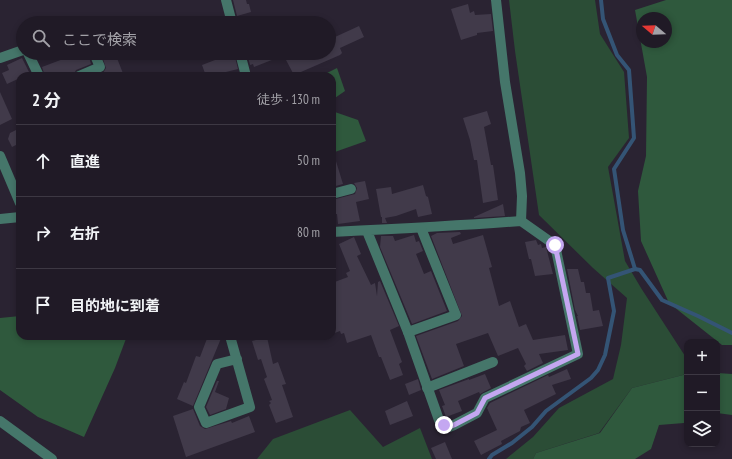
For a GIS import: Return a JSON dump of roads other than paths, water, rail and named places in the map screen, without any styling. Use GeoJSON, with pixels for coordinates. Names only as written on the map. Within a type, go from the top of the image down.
{"type":"FeatureCollection","features":[{"type":"Feature","properties":{"kind":"street"},"geometry":{"type":"LineString","coordinates":[[226,0],[230,16]]}},
{"type":"Feature","properties":{"kind":"street"},"geometry":{"type":"LineString","coordinates":[[496,0],[505,82],[520,173],[522,196],[521,220]]}},
{"type":"Feature","properties":{"kind":"street"},"geometry":{"type":"LineString","coordinates":[[0,58],[16,52]]}},
{"type":"Feature","properties":{"kind":"street"},"geometry":{"type":"LineString","coordinates":[[31,60],[37,72]]}},
{"type":"Feature","properties":{"kind":"street"},"geometry":{"type":"LineString","coordinates":[[88,72],[100,67],[97,60]]}},
{"type":"Feature","properties":{"kind":"street"},"geometry":{"type":"LineString","coordinates":[[242,60],[245,72]]}},
{"type":"Feature","properties":{"kind":"street"},"geometry":{"type":"LineString","coordinates":[[0,156],[16,194]]}},
{"type":"Feature","properties":{"kind":"street"},"geometry":{"type":"LineString","coordinates":[[336,193],[351,189]]}},
{"type":"Feature","properties":{"kind":"street"},"geometry":{"type":"LineString","coordinates":[[0,219],[16,217]]}},
{"type":"Feature","properties":{"kind":"street"},"geometry":{"type":"LineString","coordinates":[[336,232],[367,230],[420,228],[454,226],[521,220],[555,245],[578,354],[485,398],[477,413],[449,427],[444,425],[439,420],[408,332],[367,230]]}},
{"type":"Feature","properties":{"kind":"street"},"geometry":{"type":"LineString","coordinates":[[408,332],[456,315],[420,228]]}},
{"type":"Feature","properties":{"kind":"street"},"geometry":{"type":"LineString","coordinates":[[231,340],[237,359],[250,407],[206,423],[199,407],[217,364],[237,359]]}},
{"type":"Feature","properties":{"kind":"street"},"geometry":{"type":"LineString","coordinates":[[427,388],[493,362]]}},
{"type":"Feature","properties":{"kind":"street"},"geometry":{"type":"LineString","coordinates":[[0,421],[52,459]]}},
{"type":"Feature","properties":{"kind":"waterway"},"geometry":{"type":"LineString","coordinates":[[601,0],[603,19],[617,55],[629,70],[634,138],[614,169],[623,230],[635,269]]}},
{"type":"Feature","properties":{"kind":"waterway"},"geometry":{"type":"LineString","coordinates":[[489,459],[492,455],[512,443],[532,427],[546,411],[591,378],[598,370],[605,355],[614,311],[608,278],[635,269],[640,270],[662,300],[732,333]]}}]}
